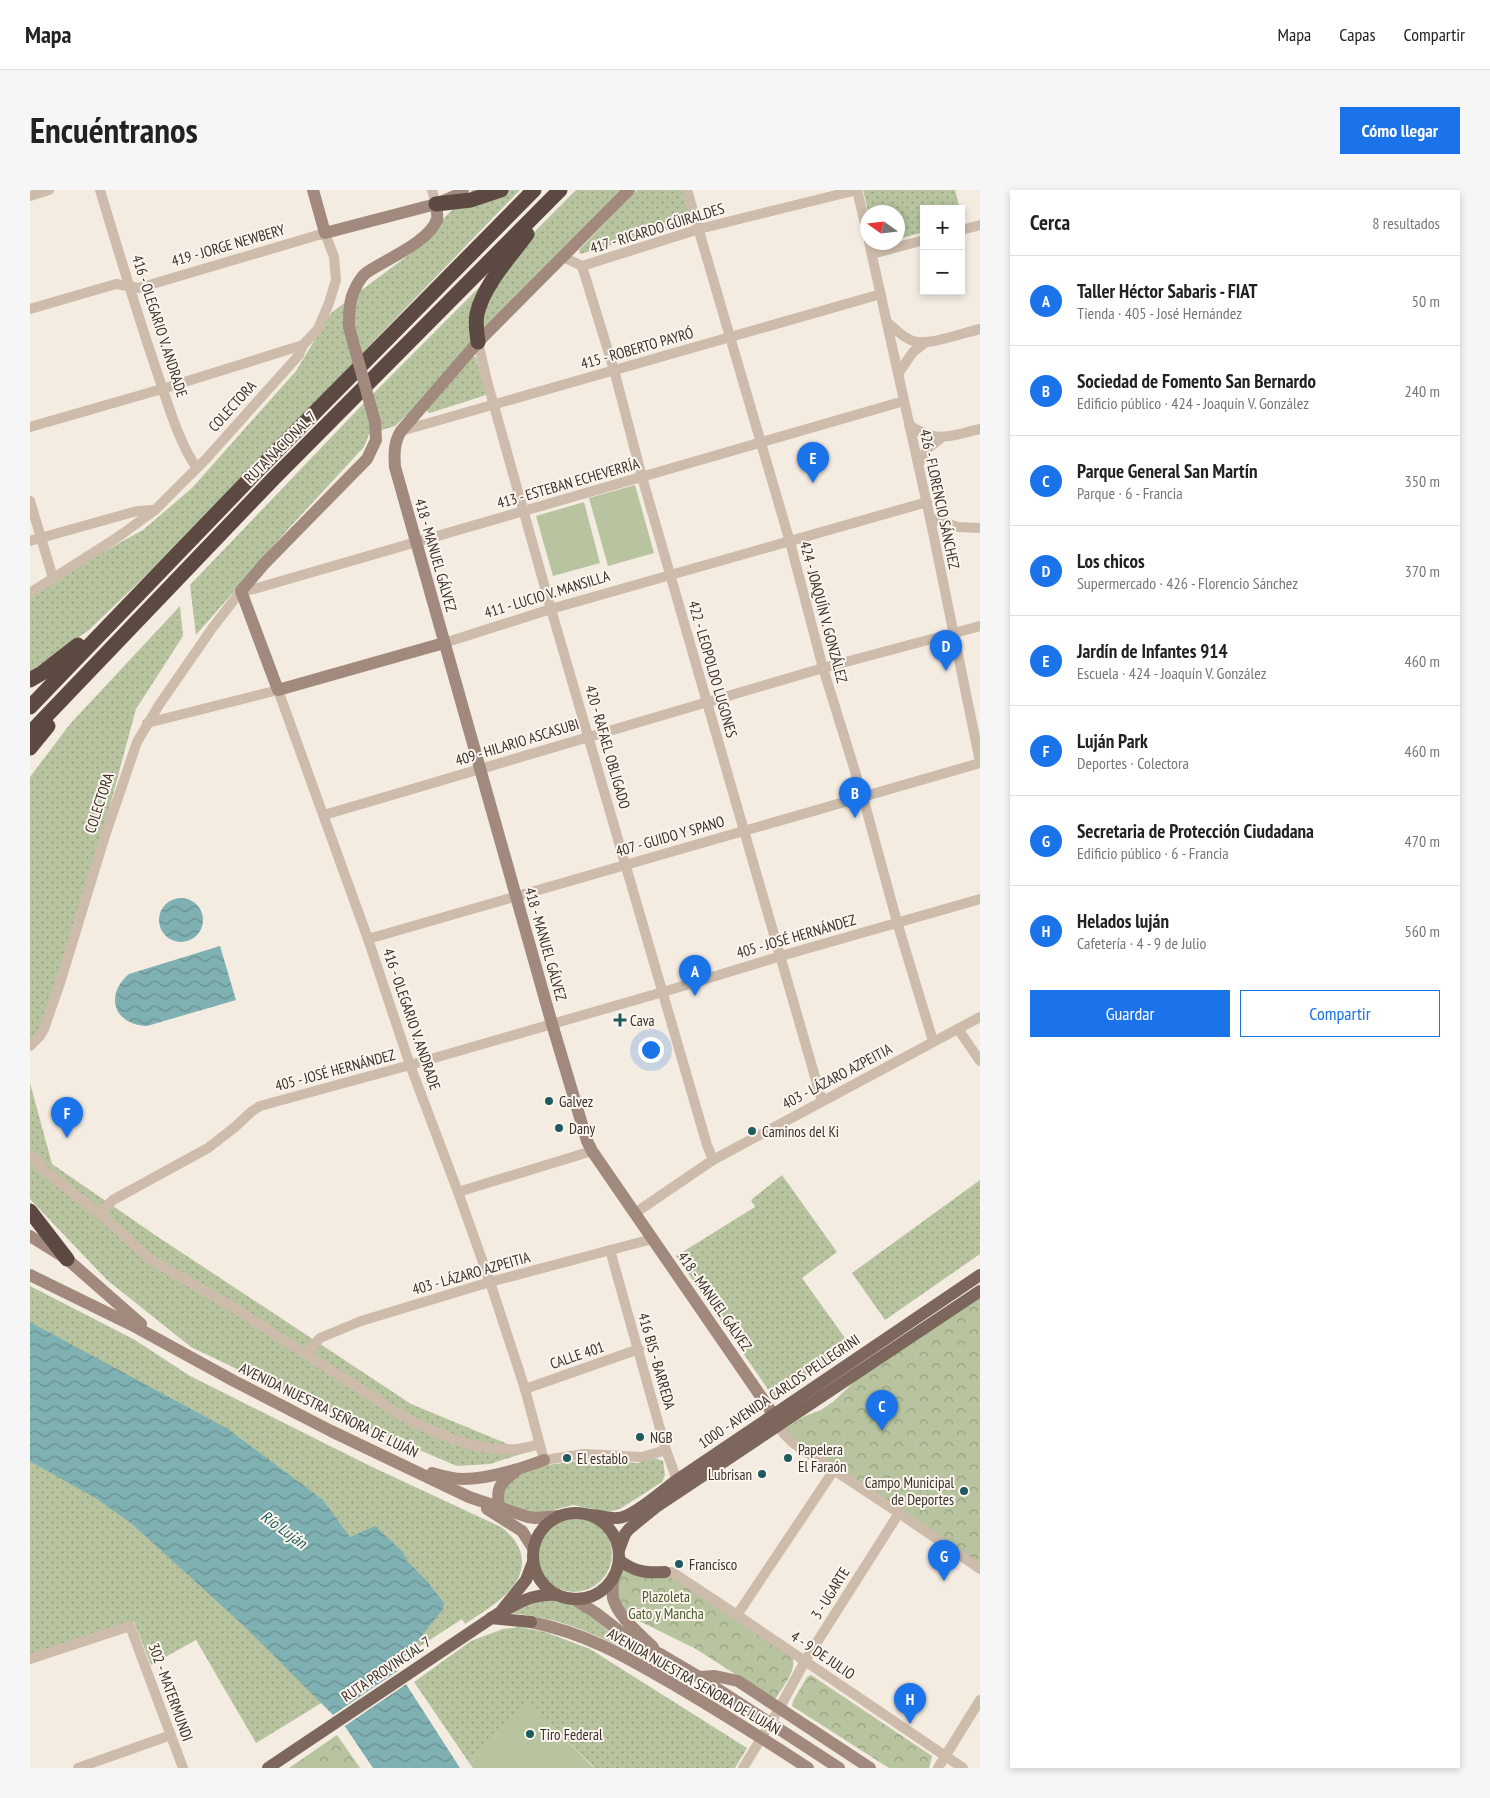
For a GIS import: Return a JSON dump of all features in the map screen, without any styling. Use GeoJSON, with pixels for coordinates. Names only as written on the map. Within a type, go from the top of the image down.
{"type":"FeatureCollection","features":[{"type":"Feature","properties":{"kind":"highway"},"geometry":{"type":"LineString","coordinates":[[434,197],[470,200],[482,192],[501,190]]}},
{"type":"Feature","properties":{"kind":"highway","name":"RUTA NACIONAL 7"},"geometry":{"type":"LineString","coordinates":[[30,707],[140,592],[534,190]]}},
{"type":"Feature","properties":{"kind":"highway"},"geometry":{"type":"LineString","coordinates":[[478,342],[477,313],[487,289],[561,190]]}},
{"type":"Feature","properties":{"kind":"highway","name":"RUTA NACIONAL 7"},"geometry":{"type":"LineString","coordinates":[[30,733],[275,477],[561,190]]}},
{"type":"Feature","properties":{"kind":"highway"},"geometry":{"type":"LineString","coordinates":[[30,680],[68,654],[140,592]]}},
{"type":"Feature","properties":{"kind":"highway"},"geometry":{"type":"LineString","coordinates":[[30,748],[120,637]]}},
{"type":"Feature","properties":{"kind":"highway"},"geometry":{"type":"LineString","coordinates":[[30,1211],[67,1259]]}},
{"type":"Feature","properties":{"kind":"main road","name":"1000 - AVENIDA CARLOS PELLEGRINI"},"geometry":{"type":"LineString","coordinates":[[619,1555],[624,1534],[634,1524],[980,1275]]}},
{"type":"Feature","properties":{"kind":"main road","name":"1000 - AVENIDA CARLOS PELLEGRINI"},"geometry":{"type":"LineString","coordinates":[[591,1515],[618,1518],[636,1511],[677,1480],[980,1291]]}},
{"type":"Feature","properties":{"kind":"main road"},"geometry":{"type":"LineString","coordinates":[[619,1555],[613,1578],[604,1589],[585,1598],[574,1599],[557,1595],[550,1590],[538,1578],[533,1562],[533,1548],[542,1528],[559,1516],[575,1512],[591,1515],[603,1521],[612,1531],[619,1555],[634,1570],[665,1572]]}},
{"type":"Feature","properties":{"kind":"main road","name":"RUTA PROVINCIAL 7"},"geometry":{"type":"LineString","coordinates":[[495,1615],[526,1580],[533,1562]]}},
{"type":"Feature","properties":{"kind":"main road","name":"RUTA PROVINCIAL 7"},"geometry":{"type":"LineString","coordinates":[[268,1768],[495,1615],[530,1597],[543,1594],[557,1595]]}},
{"type":"Feature","properties":{"kind":"main road"},"geometry":{"type":"LineString","coordinates":[[495,1615],[531,1622]]}},
{"type":"Feature","properties":{"kind":"street"},"geometry":{"type":"LineString","coordinates":[[30,196],[49,190]]}},
{"type":"Feature","properties":{"kind":"street","name":"416 - OLEGARIO V. ANDRADE"},"geometry":{"type":"LineString","coordinates":[[100,190],[128,286],[162,389],[188,456],[197,468]]}},
{"type":"Feature","properties":{"kind":"street"},"geometry":{"type":"LineString","coordinates":[[313,190],[325,233]]}},
{"type":"Feature","properties":{"kind":"street"},"geometry":{"type":"LineString","coordinates":[[241,591],[264,564],[367,459],[376,440],[375,422],[349,327],[353,291],[365,274],[397,256],[419,240],[432,227],[437,218],[434,197],[457,195],[463,190]]}},
{"type":"Feature","properties":{"kind":"street"},"geometry":{"type":"LineString","coordinates":[[400,434],[478,342],[629,190]]}},
{"type":"Feature","properties":{"kind":"street","name":"424 - JOAQUÍN V. GONZÁLEZ"},"geometry":{"type":"LineString","coordinates":[[688,190],[790,542],[823,668],[863,797],[897,922],[933,1041]]}},
{"type":"Feature","properties":{"kind":"street"},"geometry":{"type":"LineString","coordinates":[[857,190],[861,205]]}},
{"type":"Feature","properties":{"kind":"street","name":"417 - RICARDO GÜIRALDES"},"geometry":{"type":"LineString","coordinates":[[582,266],[699,229],[857,190]]}},
{"type":"Feature","properties":{"kind":"street","name":"419 - JORGE NEWBERY"},"geometry":{"type":"LineString","coordinates":[[30,309],[116,284],[138,288],[325,233],[434,197]]}},
{"type":"Feature","properties":{"kind":"street"},"geometry":{"type":"LineString","coordinates":[[965,229],[980,225]]}},
{"type":"Feature","properties":{"kind":"street","name":"COLECTORA"},"geometry":{"type":"LineString","coordinates":[[30,594],[118,537],[155,510],[197,468],[299,355],[303,345],[318,328],[329,303],[336,280],[334,257],[325,233]]}},
{"type":"Feature","properties":{"kind":"street"},"geometry":{"type":"LineString","coordinates":[[872,254],[920,241]]}},
{"type":"Feature","properties":{"kind":"street","name":"426 - FLORENCIO SÁNCHEZ"},"geometry":{"type":"LineString","coordinates":[[871,250],[927,502],[980,762]]}},
{"type":"Feature","properties":{"kind":"street"},"geometry":{"type":"LineString","coordinates":[[562,257],[582,266]]}},
{"type":"Feature","properties":{"kind":"street","name":"422 - LEOPOLDO LUGONES"},"geometry":{"type":"LineString","coordinates":[[582,266],[614,370],[642,477],[822,1101]]}},
{"type":"Feature","properties":{"kind":"street","name":"415 - ROBERTO PAYRÓ"},"geometry":{"type":"LineString","coordinates":[[400,434],[730,336],[881,294]]}},
{"type":"Feature","properties":{"kind":"street"},"geometry":{"type":"LineString","coordinates":[[887,322],[905,337],[913,341],[926,342],[980,329]]}},
{"type":"Feature","properties":{"kind":"street","name":"420 - RAFAEL OBLIGADO"},"geometry":{"type":"LineString","coordinates":[[478,342],[552,609],[707,1145],[714,1160]]}},
{"type":"Feature","properties":{"kind":"street"},"geometry":{"type":"LineString","coordinates":[[898,374],[913,352],[926,342]]}},
{"type":"Feature","properties":{"kind":"street"},"geometry":{"type":"LineString","coordinates":[[30,427],[162,389],[303,345]]}},
{"type":"Feature","properties":{"kind":"street","name":"413 - ESTEBAN ECHEVERRÍA"},"geometry":{"type":"LineString","coordinates":[[241,591],[254,590],[904,401]]}},
{"type":"Feature","properties":{"kind":"street"},"geometry":{"type":"LineString","coordinates":[[909,425],[921,433],[941,438]]}},
{"type":"Feature","properties":{"kind":"street"},"geometry":{"type":"LineString","coordinates":[[918,466],[927,449],[941,438],[980,429]]}},
{"type":"Feature","properties":{"kind":"street","name":"418 - MANUEL GÁLVEZ"},"geometry":{"type":"LineString","coordinates":[[400,434],[395,448],[395,468],[552,1024],[587,1141],[776,1420]]}},
{"type":"Feature","properties":{"kind":"street"},"geometry":{"type":"LineString","coordinates":[[30,501],[53,578]]}},
{"type":"Feature","properties":{"kind":"street","name":"411 - LUCIO V. MANSILLA"},"geometry":{"type":"LineString","coordinates":[[147,723],[278,690],[444,643],[552,609],[927,502]]}},
{"type":"Feature","properties":{"kind":"street"},"geometry":{"type":"LineString","coordinates":[[30,541],[137,511],[155,510]]}},
{"type":"Feature","properties":{"kind":"street"},"geometry":{"type":"LineString","coordinates":[[930,518],[958,527],[980,528]]}},
{"type":"Feature","properties":{"kind":"street","name":"416 - OLEGARIO V. ANDRADE"},"geometry":{"type":"LineString","coordinates":[[241,591],[324,815],[410,1065],[490,1282],[525,1389],[544,1460]]}},
{"type":"Feature","properties":{"kind":"street","name":"COLECTORA"},"geometry":{"type":"LineString","coordinates":[[30,1046],[44,1029],[132,756],[147,723],[213,627],[241,591]]}},
{"type":"Feature","properties":{"kind":"street","name":"409 - HILARIO ASCASUBI"},"geometry":{"type":"LineString","coordinates":[[324,815],[823,668],[980,626]]}},
{"type":"Feature","properties":{"kind":"street","name":"407 - GUIDO Y SPANO"},"geometry":{"type":"LineString","coordinates":[[368,939],[980,762]]}},
{"type":"Feature","properties":{"kind":"street","name":"405 - JOSÉ HERNÁNDEZ"},"geometry":{"type":"LineString","coordinates":[[99,1213],[113,1200],[208,1148],[260,1106],[410,1065],[980,899]]}},
{"type":"Feature","properties":{"kind":"street","name":"403 - LÁZARO AZPEITIA"},"geometry":{"type":"LineString","coordinates":[[635,1213],[714,1160],[980,1017]]}},
{"type":"Feature","properties":{"kind":"street"},"geometry":{"type":"LineString","coordinates":[[958,1028],[980,1060]]}},
{"type":"Feature","properties":{"kind":"street"},"geometry":{"type":"LineString","coordinates":[[458,1192],[592,1151]]}},
{"type":"Feature","properties":{"kind":"street"},"geometry":{"type":"LineString","coordinates":[[30,1154],[46,1172],[99,1213],[150,1259],[231,1306],[404,1417],[444,1435],[479,1446],[506,1450],[529,1448],[540,1444]]}},
{"type":"Feature","properties":{"kind":"street","name":"AVENIDA NUESTRA SEÑORA DE LUJÁN"},"geometry":{"type":"LineString","coordinates":[[30,1236],[67,1259],[122,1309],[175,1348]]}},
{"type":"Feature","properties":{"kind":"street","name":"403 - LÁZARO AZPEITIA"},"geometry":{"type":"LineString","coordinates":[[306,1354],[320,1338],[361,1320],[490,1282],[652,1239]]}},
{"type":"Feature","properties":{"kind":"street","name":"416 BIS - BARREDA"},"geometry":{"type":"LineString","coordinates":[[610,1250],[666,1450],[677,1480]]}},
{"type":"Feature","properties":{"kind":"street","name":"AVENIDA NUESTRA SEÑORA DE LUJÁN"},"geometry":{"type":"LineString","coordinates":[[30,1275],[132,1325],[331,1431],[469,1497],[522,1531],[533,1548]]}},
{"type":"Feature","properties":{"kind":"street","name":"CALLE 401"},"geometry":{"type":"LineString","coordinates":[[525,1389],[639,1349]]}},
{"type":"Feature","properties":{"kind":"street"},"geometry":{"type":"LineString","coordinates":[[776,1420],[784,1434],[793,1443],[980,1569]]}},
{"type":"Feature","properties":{"kind":"street"},"geometry":{"type":"LineString","coordinates":[[394,1461],[434,1474],[463,1479],[518,1470],[544,1460],[584,1454],[642,1456],[666,1450]]}},
{"type":"Feature","properties":{"kind":"street"},"geometry":{"type":"LineString","coordinates":[[499,1507],[497,1496],[499,1486],[518,1470]]}},
{"type":"Feature","properties":{"kind":"street"},"geometry":{"type":"LineString","coordinates":[[737,1615],[834,1470]]}},
{"type":"Feature","properties":{"kind":"street","name":"AVENIDA NUESTRA SEÑORA DE LUJÁN"},"geometry":{"type":"LineString","coordinates":[[469,1497],[510,1512],[535,1518],[559,1516]]}},
{"type":"Feature","properties":{"kind":"street","name":"3 - UGARTE"},"geometry":{"type":"LineString","coordinates":[[743,1768],[806,1661],[899,1513]]}},
{"type":"Feature","properties":{"kind":"street","name":"4 - 9 DE JULIO"},"geometry":{"type":"LineString","coordinates":[[665,1572],[672,1572],[963,1768]]}},
{"type":"Feature","properties":{"kind":"street","name":"AVENIDA NUESTRA SEÑORA DE LUJÁN"},"geometry":{"type":"LineString","coordinates":[[613,1578],[612,1595],[615,1603],[628,1622],[660,1654]]}},
{"type":"Feature","properties":{"kind":"street","name":"AVENIDA NUESTRA SEÑORA DE LUJÁN"},"geometry":{"type":"LineString","coordinates":[[574,1599],[631,1640],[660,1654],[699,1677],[839,1768]]}},
{"type":"Feature","properties":{"kind":"street","name":"AVENIDA NUESTRA SEÑORA DE LUJÁN"},"geometry":{"type":"LineString","coordinates":[[531,1622],[558,1628],[617,1652],[704,1702],[808,1768]]}},
{"type":"Feature","properties":{"kind":"street","name":"302 - MATERMUNDI"},"geometry":{"type":"LineString","coordinates":[[30,1659],[130,1626],[183,1768]]}},
{"type":"Feature","properties":{"kind":"street","name":"AVENIDA NUESTRA SEÑORA DE LUJÁN"},"geometry":{"type":"LineString","coordinates":[[699,1677],[715,1676],[738,1681],[870,1768]]}},
{"type":"Feature","properties":{"kind":"street"},"geometry":{"type":"LineString","coordinates":[[699,1677],[724,1704],[735,1721]]}},
{"type":"Feature","properties":{"kind":"street"},"geometry":{"type":"LineString","coordinates":[[938,1768],[980,1700]]}},
{"type":"Feature","properties":{"kind":"street"},"geometry":{"type":"LineString","coordinates":[[704,1702],[746,1708]]}},
{"type":"Feature","properties":{"kind":"street"},"geometry":{"type":"LineString","coordinates":[[78,1768],[171,1735]]}},
{"type":"Feature","properties":{"kind":"green space"},"geometry":{"type":"Polygon","coordinates":[[[472,190],[520,190],[166,556],[89,630],[30,672],[30,597],[92,558],[143,530],[192,488],[296,371],[331,313],[422,245],[440,222],[472,190]]]}},
{"type":"Feature","properties":{"kind":"green space"},"geometry":{"type":"Polygon","coordinates":[[[576,190],[628,190],[423,400],[395,426],[369,434],[364,447],[290,527],[196,635],[190,585],[363,404],[576,190]]]}},
{"type":"Feature","properties":{"kind":"green space"},"geometry":{"type":"Polygon","coordinates":[[[637,190],[682,190],[692,223],[580,254],[579,250],[637,190]]]}},
{"type":"Feature","properties":{"kind":"green space"},"geometry":{"type":"Polygon","coordinates":[[[863,190],[955,190],[959,205],[920,205],[920,233],[905,237],[905,205],[866,205],[863,190]]]}},
{"type":"Feature","properties":{"kind":"green space"},"geometry":{"type":"Polygon","coordinates":[[[471,356],[476,357],[486,395],[429,413],[426,410],[471,356]]]}},
{"type":"Feature","properties":{"kind":"green space"},"geometry":{"type":"Polygon","coordinates":[[[635,485],[654,553],[608,566],[589,498],[635,485]]]}},
{"type":"Feature","properties":{"kind":"green space"},"geometry":{"type":"Polygon","coordinates":[[[584,502],[600,563],[553,576],[536,516],[584,502]]]}},
{"type":"Feature","properties":{"kind":"green space"},"geometry":{"type":"Polygon","coordinates":[[[180,606],[183,636],[136,709],[96,858],[48,1008],[30,1052],[30,777],[70,724],[180,606]]]}},
{"type":"Feature","properties":{"kind":"green space"},"geometry":{"type":"Polygon","coordinates":[[[30,1083],[52,1164],[158,1237],[411,1404],[527,1452],[490,1464],[457,1466],[299,1399],[191,1347],[107,1280],[30,1199],[30,1083]]]}},
{"type":"Feature","properties":{"kind":"green space"},"geometry":{"type":"Polygon","coordinates":[[[782,1175],[837,1252],[802,1278],[850,1345],[774,1398],[676,1256],[755,1207],[751,1200],[782,1175]]]}},
{"type":"Feature","properties":{"kind":"green space"},"geometry":{"type":"Polygon","coordinates":[[[980,1180],[980,1254],[885,1320],[852,1273],[980,1180]]]}},
{"type":"Feature","properties":{"kind":"green space"},"geometry":{"type":"Polygon","coordinates":[[[30,1286],[135,1340],[190,1376],[368,1465],[501,1527],[513,1539],[520,1550],[522,1566],[519,1577],[505,1595],[485,1611],[465,1624],[462,1619],[396,1662],[377,1620],[30,1393],[30,1286]]]}},
{"type":"Feature","properties":{"kind":"green space"},"geometry":{"type":"Polygon","coordinates":[[[980,1295],[980,1566],[789,1437],[785,1428],[805,1416],[821,1410],[834,1401],[855,1381],[980,1295]]]}},
{"type":"Feature","properties":{"kind":"green space"},"geometry":{"type":"Polygon","coordinates":[[[30,1450],[94,1483],[341,1691],[256,1743],[196,1640],[151,1665],[134,1622],[30,1655],[30,1450]]]}},
{"type":"Feature","properties":{"kind":"green space"},"geometry":{"type":"Polygon","coordinates":[[[655,1458],[663,1461],[665,1475],[662,1482],[620,1509],[607,1512],[573,1505],[538,1514],[504,1504],[501,1489],[517,1474],[547,1465],[588,1460],[638,1463],[655,1458]]]}},
{"type":"Feature","properties":{"kind":"green space"},"geometry":{"type":"Polygon","coordinates":[[[567,1516],[581,1516],[595,1522],[606,1533],[612,1547],[609,1569],[601,1581],[581,1592],[567,1592],[553,1586],[542,1575],[536,1561],[536,1547],[542,1533],[553,1522],[567,1516]]]}},
{"type":"Feature","properties":{"kind":"green space","name":"Plazoleta Gato y Mancha"},"geometry":{"type":"Polygon","coordinates":[[[621,1566],[673,1577],[793,1658],[791,1674],[776,1698],[771,1697],[696,1649],[625,1614],[615,1587],[621,1566]]]}},
{"type":"Feature","properties":{"kind":"green space"},"geometry":{"type":"Polygon","coordinates":[[[546,1598],[578,1607],[620,1641],[696,1691],[705,1700],[635,1656],[588,1632],[563,1623],[507,1613],[546,1598]]]}},
{"type":"Feature","properties":{"kind":"green space"},"geometry":{"type":"Polygon","coordinates":[[[519,1627],[545,1632],[590,1649],[747,1748],[735,1768],[595,1768],[530,1705],[470,1764],[414,1682],[471,1641],[503,1629],[519,1627]]]}},
{"type":"Feature","properties":{"kind":"green space"},"geometry":{"type":"Polygon","coordinates":[[[811,1675],[932,1756],[929,1768],[889,1768],[792,1706],[807,1677],[811,1675]]]}},
{"type":"Feature","properties":{"kind":"green space","name":"Tiro Federal"},"geometry":{"type":"Polygon","coordinates":[[[530,1704],[595,1768],[473,1768],[470,1764],[530,1704]]]}},
{"type":"Feature","properties":{"kind":"green space"},"geometry":{"type":"Polygon","coordinates":[[[337,1735],[360,1768],[289,1768],[337,1735]]]}},
{"type":"Feature","properties":{"kind":"water"},"geometry":{"type":"Polygon","coordinates":[[[181,898],[193,902],[199,908],[203,920],[199,932],[193,938],[181,942],[169,938],[163,932],[159,920],[163,908],[169,902],[181,898]]]}},
{"type":"Feature","properties":{"kind":"water"},"geometry":{"type":"Polygon","coordinates":[[[220,946],[236,1000],[147,1026],[136,1024],[120,1015],[116,1008],[115,999],[121,982],[129,974],[220,946]]]}},
{"type":"Feature","properties":{"kind":"water","name":"Río Luján"},"geometry":{"type":"Polygon","coordinates":[[[30,1322],[228,1429],[323,1500],[350,1537],[375,1526],[403,1552],[407,1561],[427,1581],[444,1603],[443,1609],[406,1655],[393,1664],[460,1768],[373,1768],[346,1728],[243,1625],[132,1524],[97,1499],[30,1461],[30,1322]]]}},
{"type":"Feature","properties":{"kind":"pier"},"geometry":{"type":"Polygon","coordinates":[[[399,1670],[408,1683],[342,1728],[330,1717],[399,1670]]]}},
{"type":"Feature","properties":{"kind":"place","name":"Jardín de Infantes 914"},"geometry":{"type":"Point","coordinates":[813,483]}},
{"type":"Feature","properties":{"kind":"place","name":"Los chicos"},"geometry":{"type":"Point","coordinates":[946,671]}},
{"type":"Feature","properties":{"kind":"place","name":"Sociedad de Fomento San Bernardo"},"geometry":{"type":"Point","coordinates":[855,818]}},
{"type":"Feature","properties":{"kind":"place","name":"Taller Héctor Sabaris - FIAT"},"geometry":{"type":"Point","coordinates":[695,996]}},
{"type":"Feature","properties":{"kind":"place","name":"Cava"},"geometry":{"type":"Point","coordinates":[620,1020]}},
{"type":"Feature","properties":{"kind":"place","name":"Galvez"},"geometry":{"type":"Point","coordinates":[549,1101]}},
{"type":"Feature","properties":{"kind":"place","name":"Dany"},"geometry":{"type":"Point","coordinates":[559,1128]}},
{"type":"Feature","properties":{"kind":"place","name":"Caminos del Ki"},"geometry":{"type":"Point","coordinates":[752,1131]}},
{"type":"Feature","properties":{"kind":"place","name":"Luján Park"},"geometry":{"type":"Point","coordinates":[67,1138]}},
{"type":"Feature","properties":{"kind":"place","name":"Parque General San Martín"},"geometry":{"type":"Point","coordinates":[882,1431]}},
{"type":"Feature","properties":{"kind":"place","name":"NGB"},"geometry":{"type":"Point","coordinates":[640,1437]}},
{"type":"Feature","properties":{"kind":"place","name":"El establo"},"geometry":{"type":"Point","coordinates":[567,1458]}},
{"type":"Feature","properties":{"kind":"place","name":"Papelera El Faraón"},"geometry":{"type":"Point","coordinates":[788,1458]}},
{"type":"Feature","properties":{"kind":"place","name":"Lubrisan"},"geometry":{"type":"Point","coordinates":[762,1474]}},
{"type":"Feature","properties":{"kind":"place","name":"Campo Municipal de Deportes"},"geometry":{"type":"Point","coordinates":[964,1491]}},
{"type":"Feature","properties":{"kind":"place","name":"Francisco"},"geometry":{"type":"Point","coordinates":[679,1564]}},
{"type":"Feature","properties":{"kind":"place","name":"Secretaria de Protección Ciudadana"},"geometry":{"type":"Point","coordinates":[944,1581]}},
{"type":"Feature","properties":{"kind":"place","name":"Helados luján"},"geometry":{"type":"Point","coordinates":[910,1724]}},
{"type":"Feature","properties":{"kind":"place","name":"Tiro Federal"},"geometry":{"type":"Point","coordinates":[530,1734]}}]}
